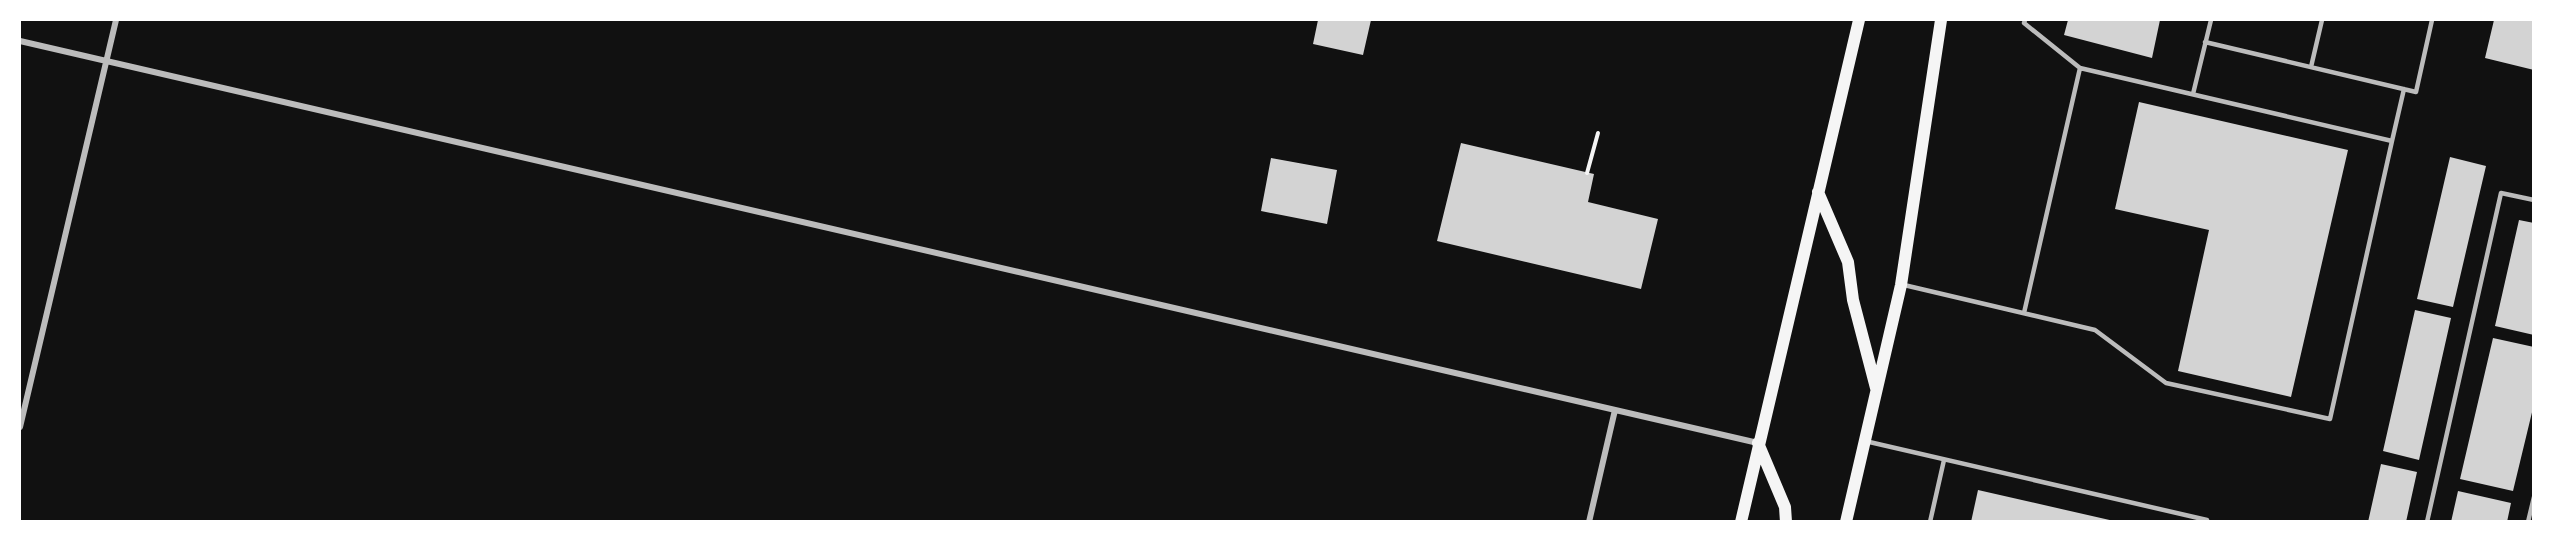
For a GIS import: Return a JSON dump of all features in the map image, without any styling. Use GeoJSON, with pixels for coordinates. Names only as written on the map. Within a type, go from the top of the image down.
{"type":"FeatureCollection","features":[{"type":"Feature","properties":{"kind":"main road"},"geometry":{"type":"LineString","coordinates":[[1742,522],[1758,443],[1858,20]]}},
{"type":"Feature","properties":{"kind":"main road"},"geometry":{"type":"LineString","coordinates":[[1846,522],[1901,285],[1941,20]]}},
{"type":"Feature","properties":{"kind":"main road"},"geometry":{"type":"LineString","coordinates":[[1818,192],[1848,262],[1853,300],[1877,392]]}},
{"type":"Feature","properties":{"kind":"main road"},"geometry":{"type":"LineString","coordinates":[[1758,443],[1785,507],[1786,522]]}},
{"type":"Feature","properties":{"kind":"street"},"geometry":{"type":"LineString","coordinates":[[20,427],[116,20]]}},
{"type":"Feature","properties":{"kind":"street"},"geometry":{"type":"LineString","coordinates":[[20,41],[1758,443]]}},
{"type":"Feature","properties":{"kind":"street"},"geometry":{"type":"LineString","coordinates":[[1589,522],[1615,410]]}},
{"type":"Feature","properties":{"kind":"lane"},"geometry":{"type":"LineString","coordinates":[[2025,20],[2024,23],[2080,68],[2392,141]]}},
{"type":"Feature","properties":{"kind":"lane"},"geometry":{"type":"LineString","coordinates":[[2193,94],[2211,20]]}},
{"type":"Feature","properties":{"kind":"lane"},"geometry":{"type":"LineString","coordinates":[[2311,68],[2322,20]]}},
{"type":"Feature","properties":{"kind":"lane"},"geometry":{"type":"LineString","coordinates":[[2205,42],[2416,92],[2432,20]]}},
{"type":"Feature","properties":{"kind":"lane"},"geometry":{"type":"LineString","coordinates":[[2024,313],[2080,68]]}},
{"type":"Feature","properties":{"kind":"lane"},"geometry":{"type":"LineString","coordinates":[[1901,285],[2095,330],[2166,383],[2330,419],[2404,89]]}},
{"type":"Feature","properties":{"kind":"lane"},"geometry":{"type":"LineString","coordinates":[[2427,522],[2501,193],[2534,200]]}},
{"type":"Feature","properties":{"kind":"lane"},"geometry":{"type":"LineString","coordinates":[[1865,441],[2207,520]]}},
{"type":"Feature","properties":{"kind":"lane"},"geometry":{"type":"LineString","coordinates":[[1930,522],[1944,460]]}},
{"type":"Feature","properties":{"kind":"lane"},"geometry":{"type":"LineString","coordinates":[[2528,522],[2534,497]]}},
{"type":"Feature","properties":{"kind":"path"},"geometry":{"type":"LineString","coordinates":[[1587,173],[1598,133]]}},
{"type":"Feature","properties":{"kind":"building"},"geometry":{"type":"Polygon","coordinates":[[[1318,20],[1371,20],[1363,55],[1313,44],[1318,20]]]}},
{"type":"Feature","properties":{"kind":"building"},"geometry":{"type":"Polygon","coordinates":[[[2068,20],[2160,20],[2152,58],[2064,35],[2068,20]]]}},
{"type":"Feature","properties":{"kind":"building"},"geometry":{"type":"Polygon","coordinates":[[[2494,20],[2534,20],[2534,70],[2485,58],[2494,20]]]}},
{"type":"Feature","properties":{"kind":"building"},"geometry":{"type":"Polygon","coordinates":[[[2139,102],[2348,150],[2291,397],[2178,371],[2209,230],[2115,209],[2139,102]]]}},
{"type":"Feature","properties":{"kind":"building"},"geometry":{"type":"Polygon","coordinates":[[[1461,143],[1594,174],[1588,202],[1658,219],[1641,289],[1437,241],[1461,143]]]}},
{"type":"Feature","properties":{"kind":"building"},"geometry":{"type":"Polygon","coordinates":[[[2450,157],[2486,166],[2453,307],[2417,299],[2450,157]]]}},
{"type":"Feature","properties":{"kind":"building"},"geometry":{"type":"Polygon","coordinates":[[[1271,158],[1337,170],[1327,224],[1261,211],[1271,158]]]}},
{"type":"Feature","properties":{"kind":"building"},"geometry":{"type":"Polygon","coordinates":[[[2519,220],[2534,223],[2534,335],[2495,326],[2519,220]]]}},
{"type":"Feature","properties":{"kind":"building"},"geometry":{"type":"Polygon","coordinates":[[[2415,310],[2451,318],[2419,460],[2383,451],[2415,310]]]}},
{"type":"Feature","properties":{"kind":"building"},"geometry":{"type":"Polygon","coordinates":[[[2493,338],[2534,347],[2534,404],[2513,491],[2460,479],[2493,338]]]}},
{"type":"Feature","properties":{"kind":"building"},"geometry":{"type":"Polygon","coordinates":[[[2381,464],[2417,472],[2406,522],[2368,522],[2381,464]]]}},
{"type":"Feature","properties":{"kind":"building"},"geometry":{"type":"Polygon","coordinates":[[[1978,490],[2114,521],[2114,522],[1971,522],[1978,490]]]}},
{"type":"Feature","properties":{"kind":"building"},"geometry":{"type":"Polygon","coordinates":[[[2458,491],[2511,503],[2507,522],[2451,522],[2458,491]]]}}]}
